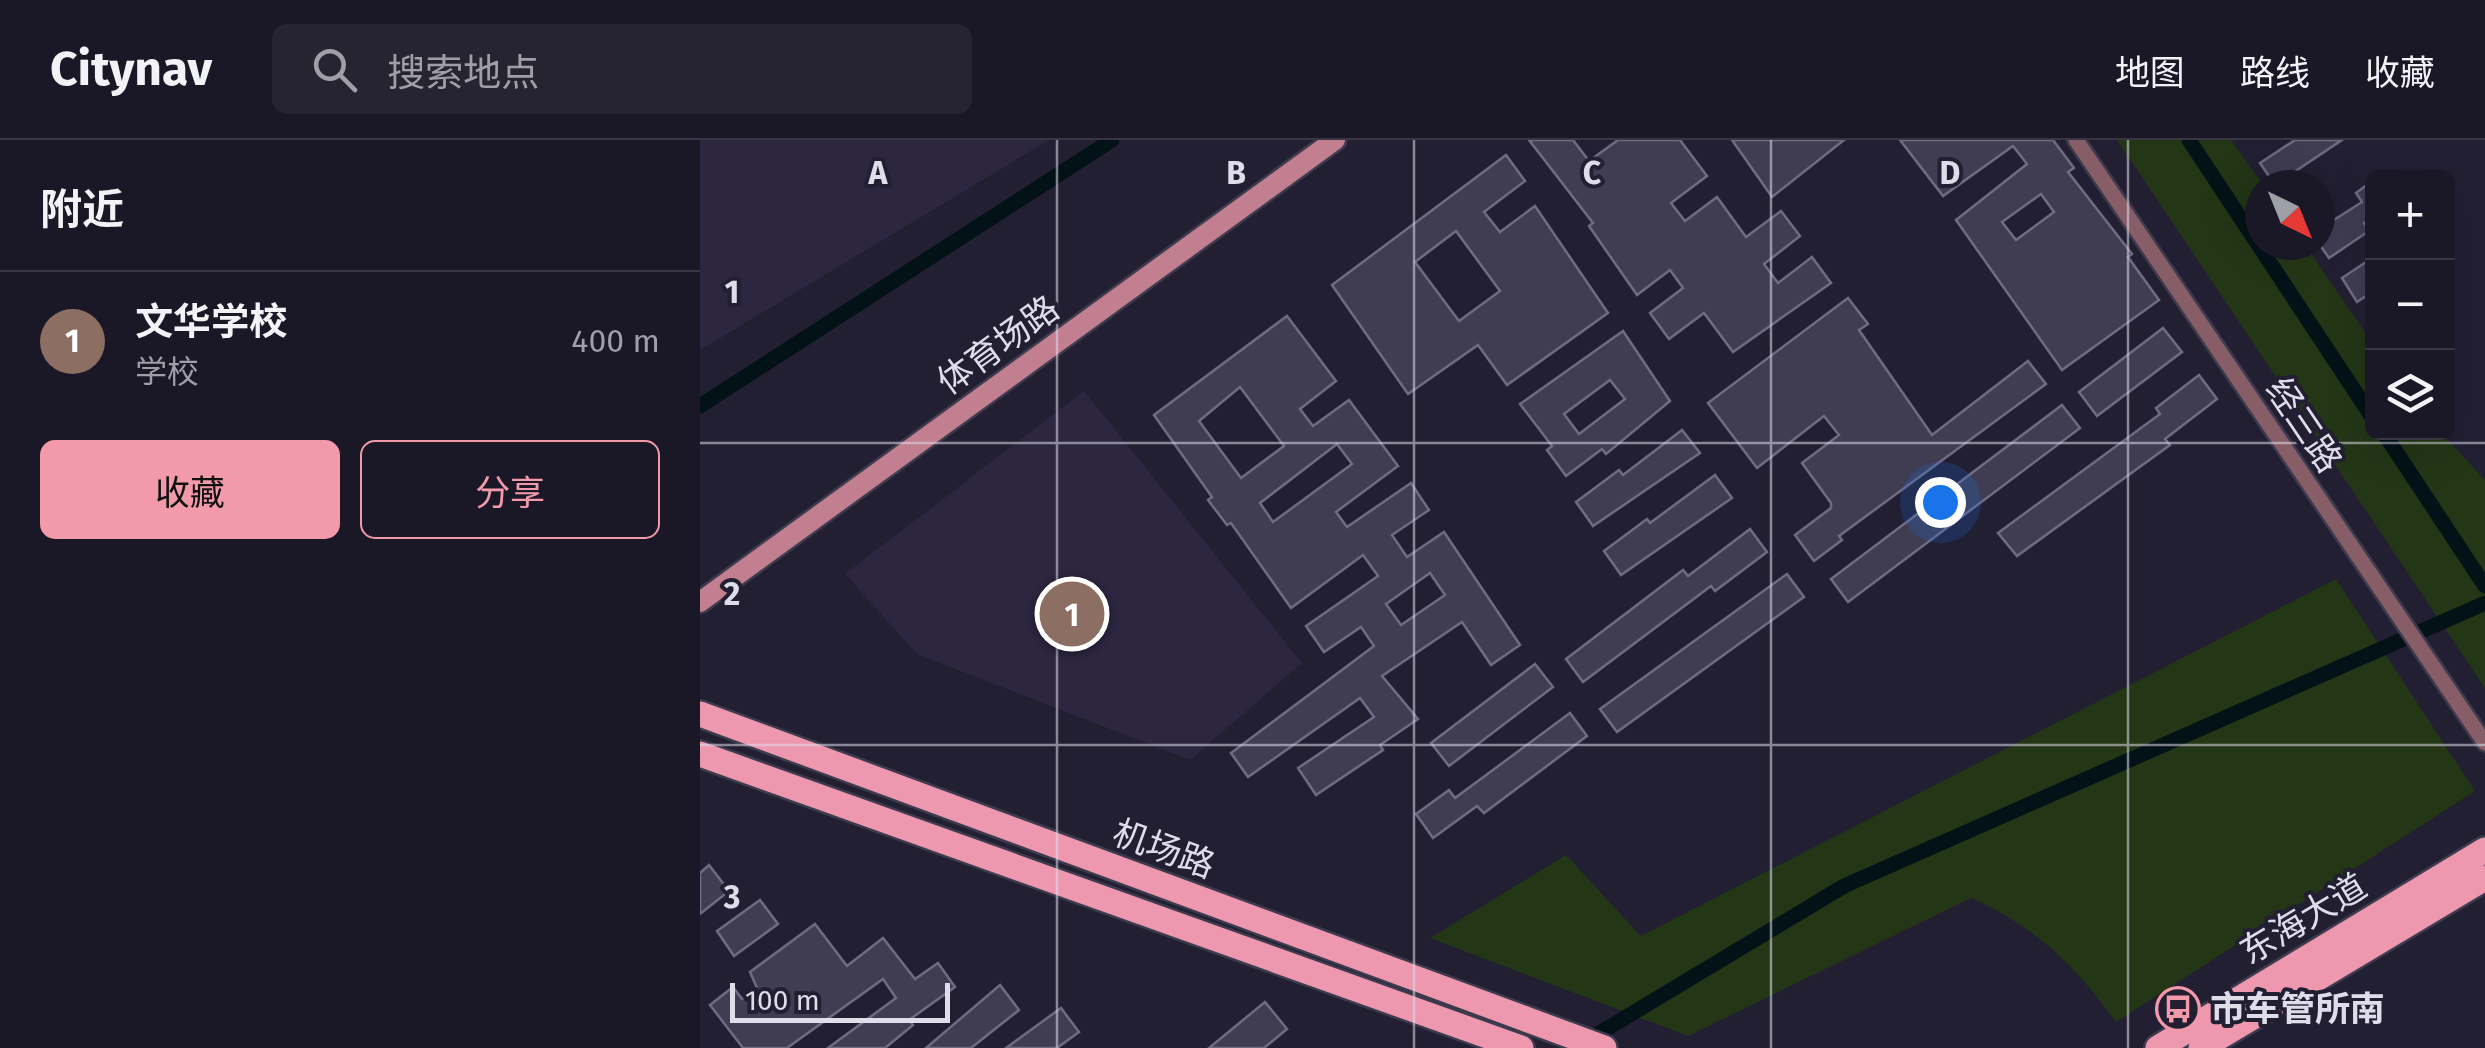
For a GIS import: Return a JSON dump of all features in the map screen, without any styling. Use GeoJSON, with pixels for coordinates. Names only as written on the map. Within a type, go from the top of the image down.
{"type":"FeatureCollection","features":[{"type":"Feature","properties":{"kind":"main road","name":"体育场路"},"geometry":{"type":"LineString","coordinates":[[700,602],[1335,140]]}},
{"type":"Feature","properties":{"kind":"main road","name":"机场路"},"geometry":{"type":"LineString","coordinates":[[700,714],[1604,1048]]}},
{"type":"Feature","properties":{"kind":"main road","name":"机场路"},"geometry":{"type":"LineString","coordinates":[[700,754],[1521,1048]]}},
{"type":"Feature","properties":{"kind":"main road","name":"东海大道"},"geometry":{"type":"LineString","coordinates":[[2158,1048],[2485,850]]}},
{"type":"Feature","properties":{"kind":"main road","name":"东海大道"},"geometry":{"type":"LineString","coordinates":[[2200,1048],[2485,878]]}},
{"type":"Feature","properties":{"kind":"street","name":"经三路"},"geometry":{"type":"LineString","coordinates":[[2076,140],[2485,742]]}},
{"type":"Feature","properties":{"kind":"shaded area"},"geometry":{"type":"Polygon","coordinates":[[[700,140],[1049,140],[700,350],[700,140]]]}},
{"type":"Feature","properties":{"kind":"shaded area"},"geometry":{"type":"Polygon","coordinates":[[[1084,391],[1302,663],[1190,760],[917,654],[845,574],[1084,391]]]}},
{"type":"Feature","properties":{"kind":"green space"},"geometry":{"type":"Polygon","coordinates":[[[2117,140],[2231,140],[2252,170],[2245,170],[2245,260],[2315,260],[2365,332],[2365,440],[2448,440],[2485,480],[2485,688],[2117,140]]]}},
{"type":"Feature","properties":{"kind":"green space"},"geometry":{"type":"Polygon","coordinates":[[[2336,579],[2475,791],[2116,1022],[2052,949],[2015,921],[1971,898],[1688,1036],[1430,938],[1566,855],[1641,936],[2336,579]]]}},
{"type":"Feature","properties":{"kind":"building"},"geometry":{"type":"Polygon","coordinates":[[[1529,140],[1573,140],[1589,161],[1618,140],[1680,140],[1707,176],[1671,203],[1685,221],[1717,197],[1746,237],[1781,211],[1800,236],[1764,264],[1778,283],[1812,257],[1831,283],[1733,352],[1704,313],[1669,339],[1650,313],[1683,288],[1670,270],[1637,295],[1589,226],[1593,223],[1529,140]]]}},
{"type":"Feature","properties":{"kind":"building"},"geometry":{"type":"Polygon","coordinates":[[[1732,140],[1844,140],[1772,197],[1732,140]]]}},
{"type":"Feature","properties":{"kind":"building"},"geometry":{"type":"Polygon","coordinates":[[[1900,140],[2053,140],[2074,168],[2068,172],[2132,254],[2128,257],[2159,300],[2062,370],[1956,220],[2027,164],[2013,146],[1943,196],[1900,140]],[[2041,194],[2002,222],[2016,240],[2054,212],[2041,194]]]}},
{"type":"Feature","properties":{"kind":"building"},"geometry":{"type":"Polygon","coordinates":[[[2295,140],[2342,140],[2297,170],[2265,170],[2260,163],[2295,140]]]}},
{"type":"Feature","properties":{"kind":"building"},"geometry":{"type":"Polygon","coordinates":[[[1506,155],[1525,181],[1484,212],[1500,232],[1535,206],[1608,313],[1507,385],[1478,345],[1408,394],[1332,285],[1506,155]],[[1456,231],[1415,262],[1459,321],[1500,291],[1456,231]]]}},
{"type":"Feature","properties":{"kind":"building"},"geometry":{"type":"Polygon","coordinates":[[[2365,186],[2365,234],[2335,254],[2335,219],[2362,202],[2356,193],[2365,186]]]}},
{"type":"Feature","properties":{"kind":"building"},"geometry":{"type":"Polygon","coordinates":[[[2365,263],[2365,297],[2357,302],[2342,278],[2365,263]]]}},
{"type":"Feature","properties":{"kind":"building"},"geometry":{"type":"Polygon","coordinates":[[[1848,298],[1868,324],[1859,330],[1932,435],[2028,361],[2046,384],[1839,536],[1842,540],[1814,561],[1795,535],[1831,508],[1831,503],[1802,463],[1839,435],[1824,416],[1757,468],[1708,403],[1848,298]]]}},
{"type":"Feature","properties":{"kind":"building"},"geometry":{"type":"Polygon","coordinates":[[[1287,316],[1336,381],[1300,409],[1313,426],[1349,400],[1398,466],[1336,512],[1347,527],[1411,483],[1429,510],[1392,535],[1407,557],[1444,532],[1520,645],[1491,665],[1462,622],[1382,676],[1418,719],[1380,745],[1383,750],[1316,795],[1298,768],[1374,717],[1360,698],[1248,777],[1231,753],[1374,646],[1361,627],[1324,652],[1306,626],[1378,576],[1363,555],[1291,608],[1231,523],[1227,525],[1208,500],[1212,497],[1154,415],[1287,316]],[[1240,387],[1199,421],[1241,478],[1284,446],[1240,387]],[[1337,444],[1260,503],[1273,522],[1352,464],[1337,444]],[[1430,573],[1386,604],[1401,625],[1445,595],[1430,573]]]}},
{"type":"Feature","properties":{"kind":"building"},"geometry":{"type":"Polygon","coordinates":[[[2163,328],[2182,352],[2097,416],[2079,392],[2163,328]]]}},
{"type":"Feature","properties":{"kind":"building"},"geometry":{"type":"Polygon","coordinates":[[[1623,331],[1670,401],[1606,454],[1602,449],[1566,476],[1547,450],[1552,446],[1520,404],[1623,331]],[[1610,380],[1564,414],[1579,434],[1625,399],[1610,380]]]}},
{"type":"Feature","properties":{"kind":"building"},"geometry":{"type":"Polygon","coordinates":[[[2199,375],[2217,399],[2165,439],[2170,445],[2017,556],[1998,533],[2160,414],[2156,408],[2199,375]]]}},
{"type":"Feature","properties":{"kind":"building"},"geometry":{"type":"Polygon","coordinates":[[[2062,405],[2080,428],[1848,602],[1831,579],[2062,405]]]}},
{"type":"Feature","properties":{"kind":"building"},"geometry":{"type":"Polygon","coordinates":[[[1682,430],[1700,453],[1593,526],[1576,502],[1619,470],[1623,475],[1682,430]]]}},
{"type":"Feature","properties":{"kind":"building"},"geometry":{"type":"Polygon","coordinates":[[[1715,475],[1732,498],[1621,575],[1604,551],[1715,475]]]}},
{"type":"Feature","properties":{"kind":"building"},"geometry":{"type":"Polygon","coordinates":[[[1750,529],[1767,552],[1715,591],[1711,586],[1583,682],[1566,659],[1683,570],[1688,576],[1750,529]]]}},
{"type":"Feature","properties":{"kind":"building"},"geometry":{"type":"Polygon","coordinates":[[[1787,574],[1804,597],[1617,732],[1600,709],[1787,574]]]}},
{"type":"Feature","properties":{"kind":"building"},"geometry":{"type":"Polygon","coordinates":[[[1535,664],[1553,687],[1449,766],[1431,743],[1535,664]]]}},
{"type":"Feature","properties":{"kind":"building"},"geometry":{"type":"Polygon","coordinates":[[[1570,713],[1587,736],[1484,813],[1477,806],[1433,838],[1416,814],[1449,790],[1455,798],[1570,713]]]}},
{"type":"Feature","properties":{"kind":"building"},"geometry":{"type":"Polygon","coordinates":[[[709,865],[729,891],[700,914],[700,873],[709,865]]]}},
{"type":"Feature","properties":{"kind":"building"},"geometry":{"type":"Polygon","coordinates":[[[760,900],[778,924],[734,956],[717,931],[760,900]]]}},
{"type":"Feature","properties":{"kind":"building"},"geometry":{"type":"Polygon","coordinates":[[[815,924],[847,966],[883,938],[915,979],[938,963],[955,987],[909,1020],[913,1025],[885,1048],[828,1048],[896,998],[883,979],[787,1048],[743,1048],[710,1005],[733,987],[742,999],[757,988],[750,972],[815,924]]]}},
{"type":"Feature","properties":{"kind":"building"},"geometry":{"type":"Polygon","coordinates":[[[1000,985],[1019,1010],[971,1048],[926,1048],[1000,985]]]}},
{"type":"Feature","properties":{"kind":"building"},"geometry":{"type":"Polygon","coordinates":[[[1265,1002],[1287,1029],[1264,1048],[1209,1048],[1265,1002]]]}},
{"type":"Feature","properties":{"kind":"building"},"geometry":{"type":"Polygon","coordinates":[[[1061,1008],[1079,1032],[1057,1048],[1006,1048],[1061,1008]]]}},
{"type":"Feature","properties":{"kind":"waterway"},"geometry":{"type":"LineString","coordinates":[[700,406],[1112,140]]}},
{"type":"Feature","properties":{"kind":"waterway"},"geometry":{"type":"LineString","coordinates":[[2189,140],[2365,406]]}},
{"type":"Feature","properties":{"kind":"waterway"},"geometry":{"type":"LineString","coordinates":[[2388,440],[2485,586]]}},
{"type":"Feature","properties":{"kind":"waterway"},"geometry":{"type":"LineString","coordinates":[[1583,1043],[1844,886],[2485,603]]}},
{"type":"Feature","properties":{"kind":"place","name":"文华学校"},"geometry":{"type":"Point","coordinates":[1072,614]}},
{"type":"Feature","properties":{"kind":"place","name":"市车管所南"},"geometry":{"type":"Point","coordinates":[2178,1009]}}]}
